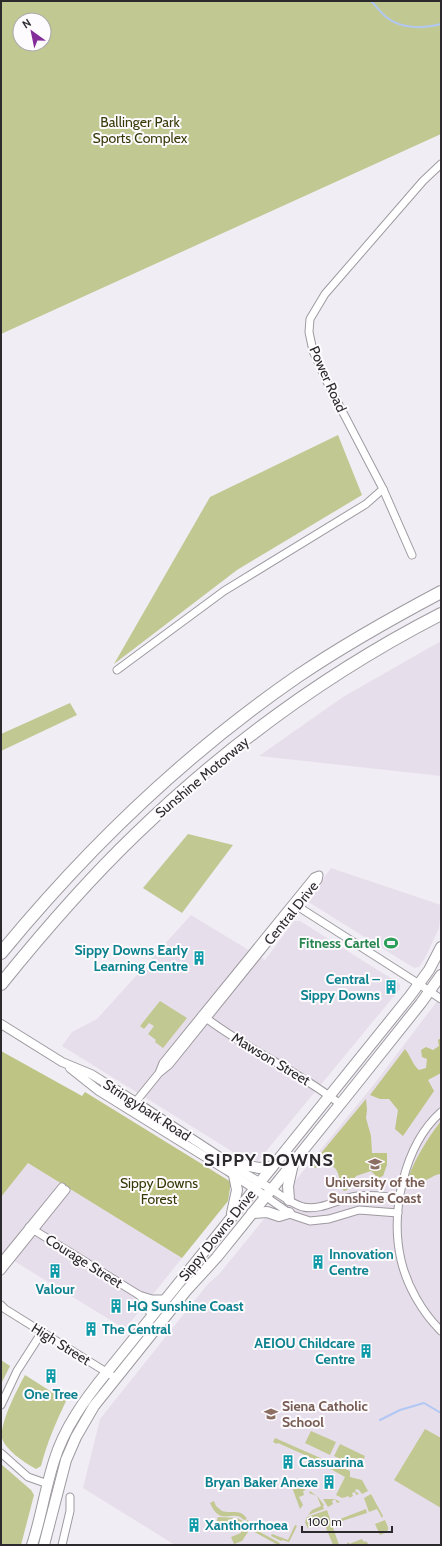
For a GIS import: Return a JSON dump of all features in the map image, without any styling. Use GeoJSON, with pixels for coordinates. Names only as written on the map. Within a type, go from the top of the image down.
{"type":"FeatureCollection","features":[{"type":"Feature","properties":{"kind":"highway","name":"Sunshine Motorway"},"geometry":{"type":"LineString","coordinates":[[1,953],[30,917],[90,852],[144,800],[190,759],[230,727],[298,677],[360,637],[441,592]]}},
{"type":"Feature","properties":{"kind":"highway","name":"Sunshine Motorway"},"geometry":{"type":"LineString","coordinates":[[1,984],[54,921],[110,860],[136,834],[200,776],[241,743],[310,693],[368,655],[441,614]]}},
{"type":"Feature","properties":{"kind":"main road","name":"Sippy Downs Drive"},"geometry":{"type":"LineString","coordinates":[[32,1545],[57,1453],[72,1421],[85,1400],[230,1217],[257,1186],[419,984],[429,970],[441,947]]}},
{"type":"Feature","properties":{"kind":"main road","name":"Sippy Downs Drive"},"geometry":{"type":"LineString","coordinates":[[44,1545],[58,1488],[70,1450],[91,1410],[186,1291],[217,1257],[430,991],[441,975]]}},
{"type":"Feature","properties":{"kind":"main road"},"geometry":{"type":"LineString","coordinates":[[289,1200],[288,1186],[295,1160]]}},
{"type":"Feature","properties":{"kind":"main road"},"geometry":{"type":"LineString","coordinates":[[229,1162],[259,1168],[272,1167]]}},
{"type":"Feature","properties":{"kind":"main road"},"geometry":{"type":"LineString","coordinates":[[230,1217],[237,1190],[234,1175]]}},
{"type":"Feature","properties":{"kind":"main road"},"geometry":{"type":"LineString","coordinates":[[252,1213],[267,1212],[279,1216],[289,1213]]}},
{"type":"Feature","properties":{"kind":"street","name":"Power Road"},"geometry":{"type":"LineString","coordinates":[[412,555],[383,490],[347,423],[313,351],[309,332],[310,319],[325,294],[423,180],[441,164]]}},
{"type":"Feature","properties":{"kind":"street"},"geometry":{"type":"LineString","coordinates":[[117,670],[224,591],[366,504],[383,490]]}},
{"type":"Feature","properties":{"kind":"street","name":"Central Drive"},"geometry":{"type":"LineString","coordinates":[[129,1110],[159,1073],[169,1065],[204,1016],[294,905],[419,984]]}},
{"type":"Feature","properties":{"kind":"street"},"geometry":{"type":"LineString","coordinates":[[419,984],[441,999]]}},
{"type":"Feature","properties":{"kind":"street","name":"Mawson Street"},"geometry":{"type":"LineString","coordinates":[[204,1016],[330,1095],[340,1104]]}},
{"type":"Feature","properties":{"kind":"street","name":"Stringybark Road"},"geometry":{"type":"LineString","coordinates":[[1,1024],[62,1062],[99,1090],[129,1110],[234,1175],[268,1193]]}},
{"type":"Feature","properties":{"kind":"street","name":"Stringybark Road"},"geometry":{"type":"LineString","coordinates":[[62,1062],[91,1074],[136,1102],[229,1162],[257,1186]]}},
{"type":"Feature","properties":{"kind":"street"},"geometry":{"type":"LineString","coordinates":[[441,1112],[427,1128],[412,1155],[404,1176],[398,1213],[399,1251],[407,1280],[430,1319],[441,1330]]}},
{"type":"Feature","properties":{"kind":"street"},"geometry":{"type":"LineString","coordinates":[[1,1271],[64,1189]]}},
{"type":"Feature","properties":{"kind":"street"},"geometry":{"type":"LineString","coordinates":[[268,1193],[289,1200],[302,1207],[314,1208],[360,1195],[400,1198]]}},
{"type":"Feature","properties":{"kind":"street"},"geometry":{"type":"LineString","coordinates":[[268,1193],[289,1213],[303,1219],[317,1221],[359,1210],[398,1213]]}},
{"type":"Feature","properties":{"kind":"street"},"geometry":{"type":"LineString","coordinates":[[1,1262],[32,1229]]}},
{"type":"Feature","properties":{"kind":"street","name":"Courage Street"},"geometry":{"type":"LineString","coordinates":[[32,1229],[139,1295],[152,1299],[166,1299]]}},
{"type":"Feature","properties":{"kind":"street","name":"Courage Street"},"geometry":{"type":"LineString","coordinates":[[139,1295],[148,1307],[151,1316]]}},
{"type":"Feature","properties":{"kind":"street","name":"High Street"},"geometry":{"type":"LineString","coordinates":[[2,1308],[116,1378]]}},
{"type":"Feature","properties":{"kind":"street"},"geometry":{"type":"LineString","coordinates":[[1,1405],[17,1371],[42,1332]]}},
{"type":"Feature","properties":{"kind":"street"},"geometry":{"type":"LineString","coordinates":[[2,1454],[28,1477],[48,1484]]}},
{"type":"Feature","properties":{"kind":"street"},"geometry":{"type":"LineString","coordinates":[[62,1545],[70,1512],[70,1497]]}},
{"type":"Feature","properties":{"kind":"shaded area"},"geometry":{"type":"Polygon","coordinates":[[[441,641],[441,776],[259,756],[343,697],[441,641]]]}},
{"type":"Feature","properties":{"kind":"shaded area"},"geometry":{"type":"Polygon","coordinates":[[[331,868],[441,905],[439,928],[425,958],[419,967],[414,968],[307,901],[331,868]]]}},
{"type":"Feature","properties":{"kind":"shaded area"},"geometry":{"type":"Polygon","coordinates":[[[191,915],[265,960],[294,921],[300,921],[400,984],[400,989],[258,1161],[238,1155],[62,1046],[72,1032],[97,1019],[191,915]]]}},
{"type":"Feature","properties":{"kind":"shaded area"},"geometry":{"type":"Polygon","coordinates":[[[441,996],[441,1545],[175,1545],[83,1488],[100,1419],[207,1285],[220,1273],[375,1083],[441,996]]]}},
{"type":"Feature","properties":{"kind":"shaded area"},"geometry":{"type":"Polygon","coordinates":[[[28,1163],[182,1258],[125,1329],[1,1253],[1,1197],[28,1163]]]}},
{"type":"Feature","properties":{"kind":"green space","name":"Ballinger Park Sports Complex"},"geometry":{"type":"Polygon","coordinates":[[[1,1],[441,1],[441,134],[1,334],[1,1]]]}},
{"type":"Feature","properties":{"kind":"green space"},"geometry":{"type":"Polygon","coordinates":[[[338,435],[362,495],[237,570],[114,664],[210,497],[338,435]]]}},
{"type":"Feature","properties":{"kind":"green space"},"geometry":{"type":"Polygon","coordinates":[[[70,703],[77,715],[1,751],[1,734],[70,703]]]}},
{"type":"Feature","properties":{"kind":"green space"},"geometry":{"type":"Polygon","coordinates":[[[188,834],[233,845],[182,913],[143,888],[188,834]]]}},
{"type":"Feature","properties":{"kind":"green space"},"geometry":{"type":"Polygon","coordinates":[[[160,1001],[187,1018],[163,1048],[148,1034],[154,1026],[149,1023],[144,1029],[140,1026],[160,1001]]]}},
{"type":"Feature","properties":{"kind":"green space"},"geometry":{"type":"Polygon","coordinates":[[[441,1038],[441,1073],[428,1080],[434,1091],[403,1136],[395,1129],[398,1110],[389,1099],[380,1099],[370,1095],[405,1049],[419,1070],[426,1068],[427,1059],[422,1057],[421,1050],[426,1047],[433,1050],[439,1046],[438,1040],[441,1038]]]}},
{"type":"Feature","properties":{"kind":"green space","name":"Sippy Downs Forest"},"geometry":{"type":"Polygon","coordinates":[[[1,1051],[82,1096],[85,1092],[231,1182],[228,1201],[182,1258],[28,1163],[1,1197],[1,1051]]]}},
{"type":"Feature","properties":{"kind":"green space"},"geometry":{"type":"Polygon","coordinates":[[[366,1099],[366,1118],[371,1136],[372,1153],[387,1153],[387,1165],[383,1176],[378,1178],[371,1171],[356,1176],[347,1190],[344,1191],[340,1186],[337,1170],[331,1166],[321,1166],[315,1168],[312,1164],[366,1099]]]}},
{"type":"Feature","properties":{"kind":"green space"},"geometry":{"type":"Polygon","coordinates":[[[441,1121],[441,1174],[416,1184],[412,1184],[408,1178],[418,1155],[441,1121]]]}},
{"type":"Feature","properties":{"kind":"green space"},"geometry":{"type":"Polygon","coordinates":[[[1,1360],[10,1366],[1,1384],[1,1360]]]}},
{"type":"Feature","properties":{"kind":"green space"},"geometry":{"type":"Polygon","coordinates":[[[25,1375],[66,1401],[52,1433],[41,1466],[36,1469],[15,1455],[2,1438],[6,1415],[25,1375]]]}},
{"type":"Feature","properties":{"kind":"green space"},"geometry":{"type":"Polygon","coordinates":[[[425,1429],[441,1438],[441,1508],[394,1480],[425,1429]]]}},
{"type":"Feature","properties":{"kind":"green space"},"geometry":{"type":"Polygon","coordinates":[[[311,1431],[336,1442],[330,1455],[305,1443],[311,1431]]]}},
{"type":"Feature","properties":{"kind":"green space"},"geometry":{"type":"Polygon","coordinates":[[[275,1438],[350,1471],[350,1477],[362,1480],[368,1491],[362,1494],[356,1489],[355,1491],[359,1494],[356,1495],[355,1492],[352,1493],[353,1496],[349,1498],[349,1496],[342,1498],[336,1495],[345,1477],[325,1466],[325,1464],[273,1442],[275,1438]]]}},
{"type":"Feature","properties":{"kind":"green space"},"geometry":{"type":"Polygon","coordinates":[[[340,1444],[365,1456],[359,1468],[334,1456],[340,1444]]]}},
{"type":"Feature","properties":{"kind":"green space"},"geometry":{"type":"Polygon","coordinates":[[[1,1464],[31,1490],[34,1495],[21,1545],[1,1545],[1,1464]]]}},
{"type":"Feature","properties":{"kind":"green space"},"geometry":{"type":"Polygon","coordinates":[[[298,1486],[306,1490],[303,1491],[304,1495],[299,1497],[303,1505],[300,1509],[293,1490],[293,1487],[298,1486]]]}},
{"type":"Feature","properties":{"kind":"green space"},"geometry":{"type":"Polygon","coordinates":[[[371,1494],[383,1516],[382,1518],[377,1509],[369,1512],[364,1498],[371,1494]]]}},
{"type":"Feature","properties":{"kind":"green space"},"geometry":{"type":"Polygon","coordinates":[[[317,1496],[324,1505],[324,1509],[308,1515],[312,1510],[321,1506],[317,1496]]]}},
{"type":"Feature","properties":{"kind":"green space"},"geometry":{"type":"Polygon","coordinates":[[[323,1499],[335,1499],[332,1501],[333,1504],[328,1507],[323,1499]]]}},
{"type":"Feature","properties":{"kind":"green space"},"geometry":{"type":"Polygon","coordinates":[[[214,1501],[216,1506],[222,1511],[239,1512],[247,1519],[244,1520],[236,1516],[218,1515],[210,1503],[214,1501]]]}},
{"type":"Feature","properties":{"kind":"green space"},"geometry":{"type":"Polygon","coordinates":[[[366,1509],[367,1513],[336,1523],[335,1521],[366,1509]]]}},
{"type":"Feature","properties":{"kind":"green space"},"geometry":{"type":"Polygon","coordinates":[[[327,1510],[339,1545],[333,1545],[324,1523],[309,1527],[308,1529],[305,1522],[307,1517],[327,1510]]]}},
{"type":"Feature","properties":{"kind":"green space"},"geometry":{"type":"Polygon","coordinates":[[[218,1517],[237,1518],[243,1521],[219,1528],[216,1523],[218,1517]]]}},
{"type":"Feature","properties":{"kind":"green space"},"geometry":{"type":"Polygon","coordinates":[[[248,1520],[251,1527],[280,1543],[278,1545],[249,1529],[246,1521],[248,1520]]]}},
{"type":"Feature","properties":{"kind":"green space"},"geometry":{"type":"Polygon","coordinates":[[[385,1520],[388,1530],[380,1535],[375,1524],[385,1520]]]}},
{"type":"Feature","properties":{"kind":"green space"},"geometry":{"type":"Polygon","coordinates":[[[244,1522],[248,1532],[242,1541],[234,1544],[231,1537],[241,1533],[237,1524],[244,1522]]]}},
{"type":"Feature","properties":{"kind":"green space"},"geometry":{"type":"Polygon","coordinates":[[[295,1525],[297,1526],[289,1542],[281,1541],[271,1536],[272,1534],[288,1540],[295,1525]]]}},
{"type":"Feature","properties":{"kind":"green space"},"geometry":{"type":"Polygon","coordinates":[[[362,1539],[369,1545],[345,1545],[349,1542],[349,1544],[362,1539]]]}},
{"type":"Feature","properties":{"kind":"waterway"},"geometry":{"type":"LineString","coordinates":[[371,1],[382,14],[399,24],[413,27],[427,27],[441,24]]}},
{"type":"Feature","properties":{"kind":"waterway"},"geometry":{"type":"LineString","coordinates":[[380,1420],[400,1410],[424,1403],[441,1413]]}},
{"type":"Feature","properties":{"kind":"place","name":"Fitness Cartel"},"geometry":{"type":"Point","coordinates":[391,943]}},
{"type":"Feature","properties":{"kind":"place","name":"Sippy Downs Early Learning Centre"},"geometry":{"type":"Point","coordinates":[199,958]}},
{"type":"Feature","properties":{"kind":"place","name":"Central – Sippy Downs"},"geometry":{"type":"Point","coordinates":[391,987]}},
{"type":"Feature","properties":{"kind":"place","name":"University of the Sunshine Coast"},"geometry":{"type":"Point","coordinates":[375,1164]}},
{"type":"Feature","properties":{"kind":"place","name":"Innovation Centre"},"geometry":{"type":"Point","coordinates":[318,1262]}},
{"type":"Feature","properties":{"kind":"place","name":"Valour"},"geometry":{"type":"Point","coordinates":[55,1271]}},
{"type":"Feature","properties":{"kind":"place","name":"HQ Sunshine Coast"},"geometry":{"type":"Point","coordinates":[116,1306]}},
{"type":"Feature","properties":{"kind":"place","name":"The Central"},"geometry":{"type":"Point","coordinates":[91,1329]}},
{"type":"Feature","properties":{"kind":"place","name":"AEIOU Childcare Centre"},"geometry":{"type":"Point","coordinates":[366,1351]}},
{"type":"Feature","properties":{"kind":"place","name":"One Tree"},"geometry":{"type":"Point","coordinates":[51,1376]}},
{"type":"Feature","properties":{"kind":"place","name":"Siena Catholic School"},"geometry":{"type":"Point","coordinates":[271,1414]}},
{"type":"Feature","properties":{"kind":"place","name":"Cassuarina"},"geometry":{"type":"Point","coordinates":[288,1462]}},
{"type":"Feature","properties":{"kind":"place","name":"Bryan Baker Anexe"},"geometry":{"type":"Point","coordinates":[329,1482]}},
{"type":"Feature","properties":{"kind":"place","name":"Xanthorrhoea"},"geometry":{"type":"Point","coordinates":[194,1525]}},
{"type":"Feature","properties":{"kind":"district","name":"SIPPY DOWNS"},"geometry":{"type":"Point","coordinates":[269,1160]}}]}
